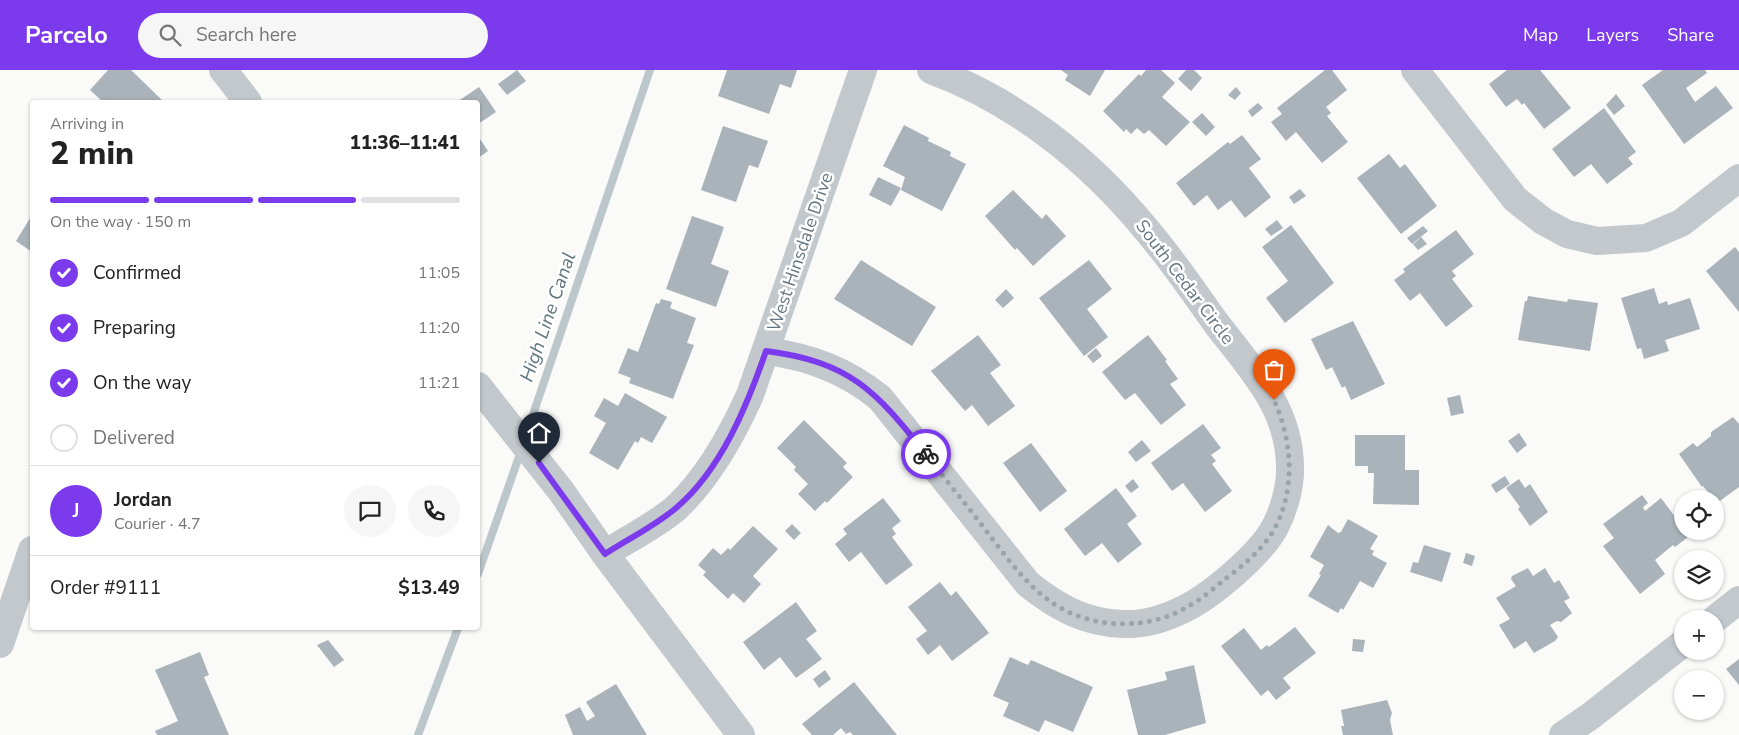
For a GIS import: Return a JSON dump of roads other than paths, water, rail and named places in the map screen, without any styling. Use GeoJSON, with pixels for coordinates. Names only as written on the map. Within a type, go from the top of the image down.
{"type":"FeatureCollection","features":[{"type":"Feature","properties":{"kind":"street"},"geometry":{"type":"LineString","coordinates":[[223,70],[246,100]]}},
{"type":"Feature","properties":{"kind":"street","name":"West Hinsdale Drive"},"geometry":{"type":"LineString","coordinates":[[605,554],[676,508],[702,479],[736,427],[766,351],[863,70]]}},
{"type":"Feature","properties":{"kind":"street","name":"South Cedar Circle"},"geometry":{"type":"LineString","coordinates":[[766,351],[794,355],[830,366],[858,381],[880,398],[1028,584],[1052,603],[1097,622],[1124,624],[1152,621],[1184,609],[1244,565],[1262,546],[1275,528],[1283,506],[1290,466],[1287,434],[1278,409],[1274,400],[1146,229],[1110,188],[1057,140],[1027,119],[980,92],[931,70]]}},
{"type":"Feature","properties":{"kind":"street"},"geometry":{"type":"LineString","coordinates":[[1415,70],[1515,199],[1543,221],[1567,234],[1597,241],[1646,238],[1681,223],[1739,178]]}},
{"type":"Feature","properties":{"kind":"street"},"geometry":{"type":"LineString","coordinates":[[480,388],[561,491],[605,554],[741,735]]}},
{"type":"Feature","properties":{"kind":"street"},"geometry":{"type":"LineString","coordinates":[[0,644],[30,556]]}},
{"type":"Feature","properties":{"kind":"street"},"geometry":{"type":"LineString","coordinates":[[1724,612],[1739,600]]}},
{"type":"Feature","properties":{"kind":"street"},"geometry":{"type":"LineString","coordinates":[[1563,735],[1592,716],[1674,650]]}},
{"type":"Feature","properties":{"kind":"waterway","name":"High Line Canal"},"geometry":{"type":"LineString","coordinates":[[525,438],[650,70]]}},
{"type":"Feature","properties":{"kind":"waterway","name":"High Line Canal"},"geometry":{"type":"LineString","coordinates":[[480,568],[521,451]]}},
{"type":"Feature","properties":{"kind":"waterway","name":"High Line Canal"},"geometry":{"type":"LineString","coordinates":[[418,735],[457,630]]}}]}
